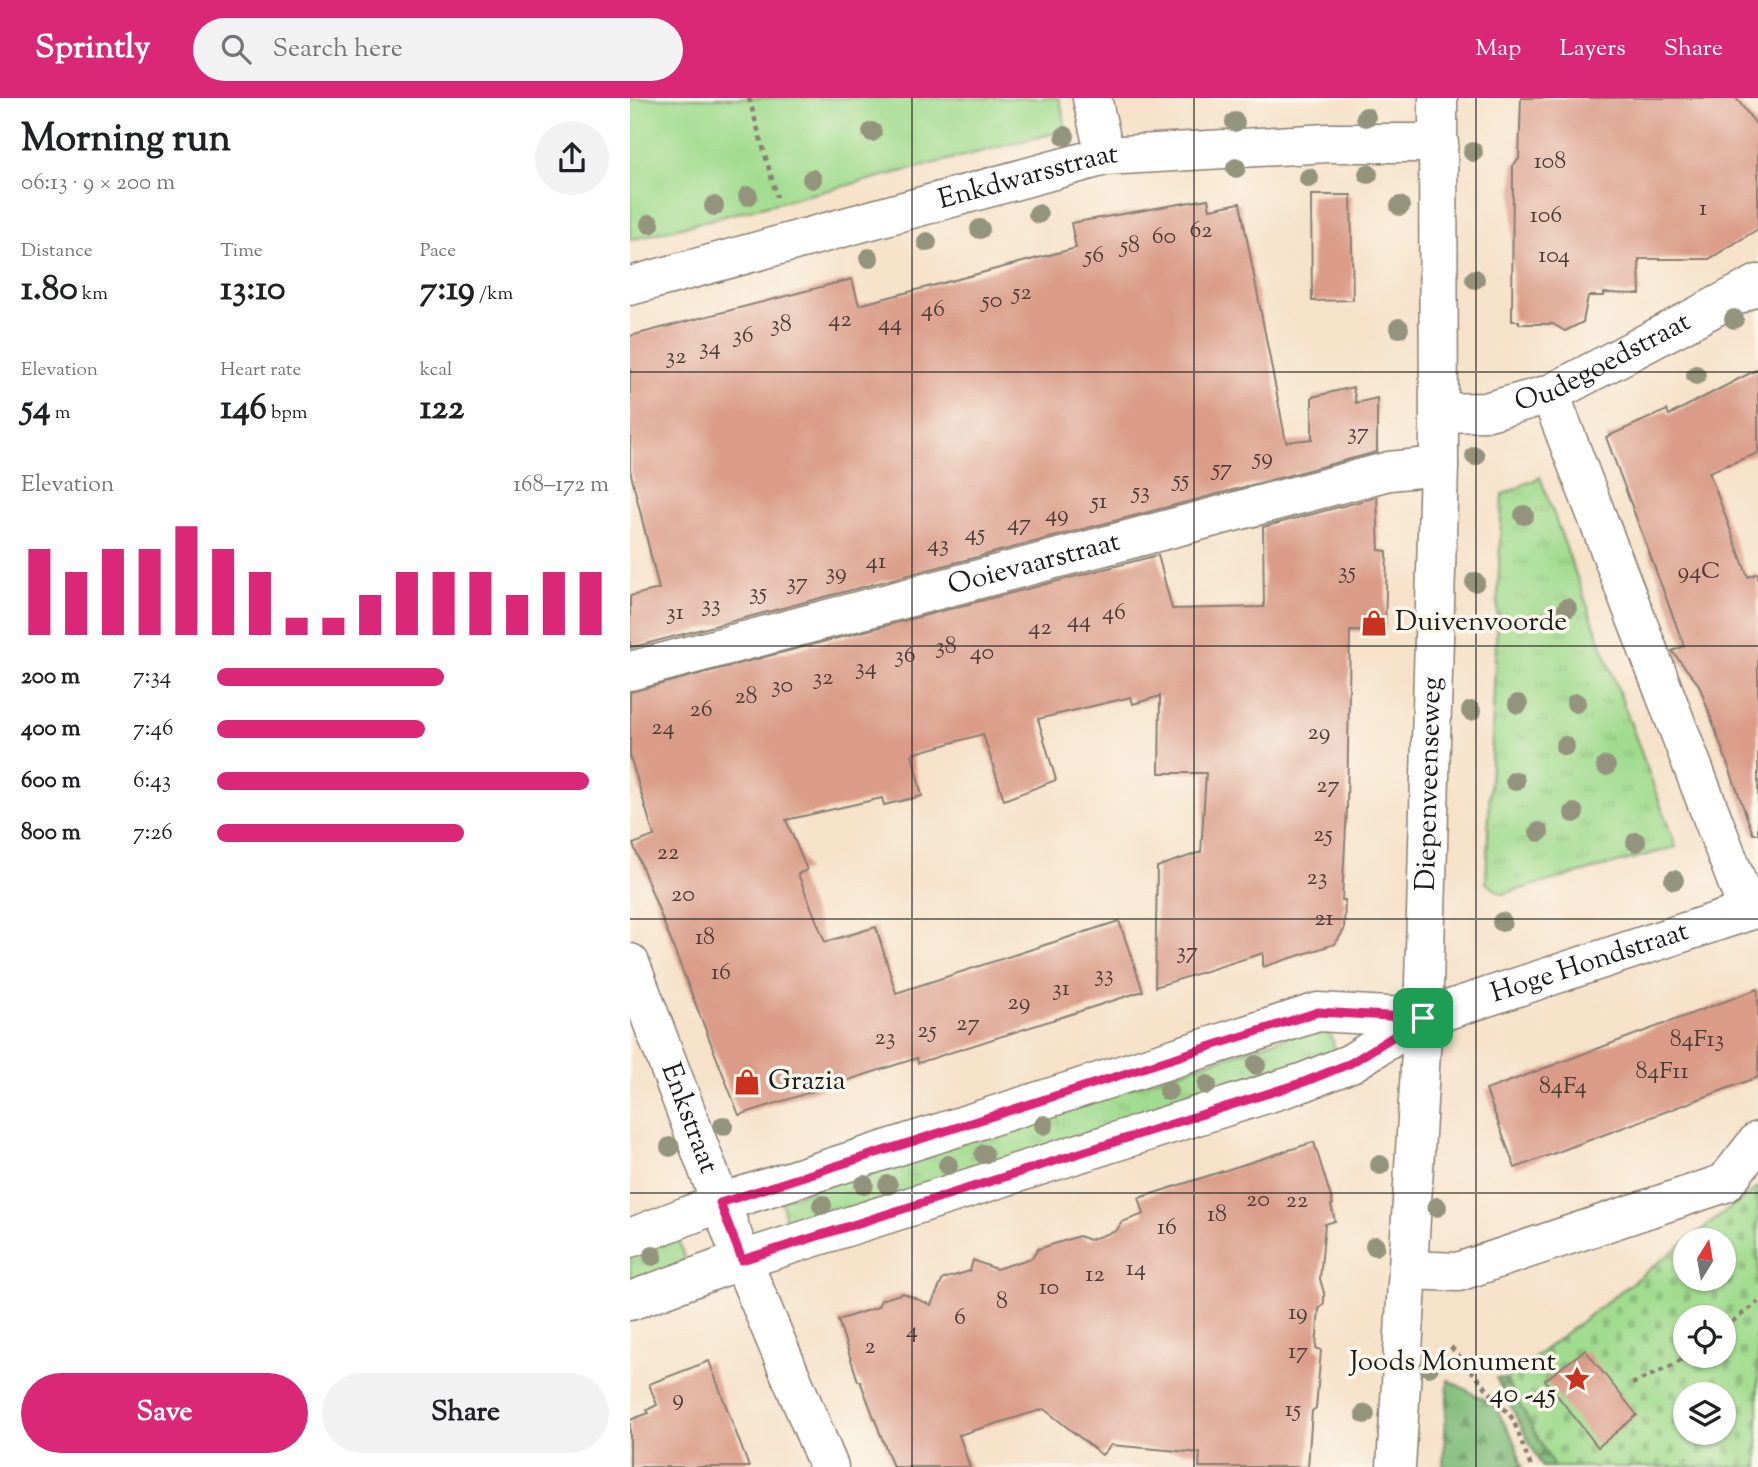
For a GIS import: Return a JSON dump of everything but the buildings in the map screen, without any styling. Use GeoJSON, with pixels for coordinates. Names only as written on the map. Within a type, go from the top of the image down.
{"type":"FeatureCollection","features":[{"type":"Feature","properties":{"kind":"street"},"geometry":{"type":"LineString","coordinates":[[1092,98],[1105,156]]}},
{"type":"Feature","properties":{"kind":"street","name":"Diepenveenseweg"},"geometry":{"type":"LineString","coordinates":[[1396,1467],[1423,1018],[1440,413],[1438,98]]}},
{"type":"Feature","properties":{"kind":"street","name":"Enkdwarsstraat"},"geometry":{"type":"LineString","coordinates":[[630,286],[1105,156],[1328,143],[1439,143]]}},
{"type":"Feature","properties":{"kind":"street","name":"Oudegoedstraat"},"geometry":{"type":"LineString","coordinates":[[1440,413],[1485,412],[1550,394],[1758,284]]}},
{"type":"Feature","properties":{"kind":"street"},"geometry":{"type":"LineString","coordinates":[[1550,394],[1753,910]]}},
{"type":"Feature","properties":{"kind":"street","name":"Ooievaarstraat"},"geometry":{"type":"LineString","coordinates":[[630,671],[1389,471],[1439,466]]}},
{"type":"Feature","properties":{"kind":"street","name":"Hoge Hondstraat"},"geometry":{"type":"LineString","coordinates":[[630,1301],[742,1260],[1304,1082],[1351,1063],[1423,1018],[1753,910]]}},
{"type":"Feature","properties":{"kind":"street","name":"Enkstraat"},"geometry":{"type":"LineString","coordinates":[[630,963],[742,1260],[829,1467]]}},
{"type":"Feature","properties":{"kind":"street","name":"Hoge Hondstraat"},"geometry":{"type":"LineString","coordinates":[[630,1238],[720,1203],[1318,1012],[1423,1018]]}},
{"type":"Feature","properties":{"kind":"street"},"geometry":{"type":"LineString","coordinates":[[1408,1283],[1458,1272],[1725,1184],[1758,1141]]}},
{"type":"Feature","properties":{"kind":"path"},"geometry":{"type":"LineString","coordinates":[[749,98],[779,203],[801,241]]}},
{"type":"Feature","properties":{"kind":"path"},"geometry":{"type":"LineString","coordinates":[[1408,1283],[1513,1419],[1531,1467]]}},
{"type":"Feature","properties":{"kind":"path"},"geometry":{"type":"LineString","coordinates":[[1736,1319],[1758,1302]]}},
{"type":"Feature","properties":{"kind":"path"},"geometry":{"type":"LineString","coordinates":[[1632,1384],[1673,1365]]}},
{"type":"Feature","properties":{"kind":"green space"},"geometry":{"type":"Polygon","coordinates":[[[630,98],[1059,98],[1067,130],[630,240],[630,98]]]}},
{"type":"Feature","properties":{"kind":"green space"},"geometry":{"type":"Polygon","coordinates":[[[1540,477],[1676,847],[1502,894],[1486,883],[1502,495],[1540,477]]]}},
{"type":"Feature","properties":{"kind":"green space"},"geometry":{"type":"Polygon","coordinates":[[[1327,1024],[1337,1054],[788,1230],[781,1200],[1327,1024]]]}},
{"type":"Feature","properties":{"kind":"green space"},"geometry":{"type":"Polygon","coordinates":[[[1758,1187],[1758,1467],[1554,1467],[1506,1379],[1673,1251],[1673,1292],[1736,1292],[1736,1228],[1704,1228],[1758,1187]]]}},
{"type":"Feature","properties":{"kind":"green space"},"geometry":{"type":"Polygon","coordinates":[[[676,1233],[686,1263],[630,1284],[630,1251],[676,1233]]]}},
{"type":"Feature","properties":{"kind":"green space"},"geometry":{"type":"Polygon","coordinates":[[[1496,1378],[1506,1379],[1554,1467],[1542,1467],[1496,1378]]]}},
{"type":"Feature","properties":{"kind":"green space"},"geometry":{"type":"Polygon","coordinates":[[[1448,1380],[1494,1405],[1515,1442],[1522,1467],[1443,1467],[1448,1380]]]}},
{"type":"Feature","properties":{"kind":"place","name":"Duivenvoorde"},"geometry":{"type":"Point","coordinates":[1374,623]}},
{"type":"Feature","properties":{"kind":"place","name":"Grazia"},"geometry":{"type":"Point","coordinates":[747,1082]}},
{"type":"Feature","properties":{"kind":"place","name":"Joods Monument 40 -45"},"geometry":{"type":"Point","coordinates":[1577,1379]}},
{"type":"Feature","properties":{"kind":"route"},"geometry":{"type":"LineString","coordinates":[[1318,1012],[1423,1018],[1351,1063],[1304,1082],[742,1260],[720,1203],[1318,1012]]}}]}
